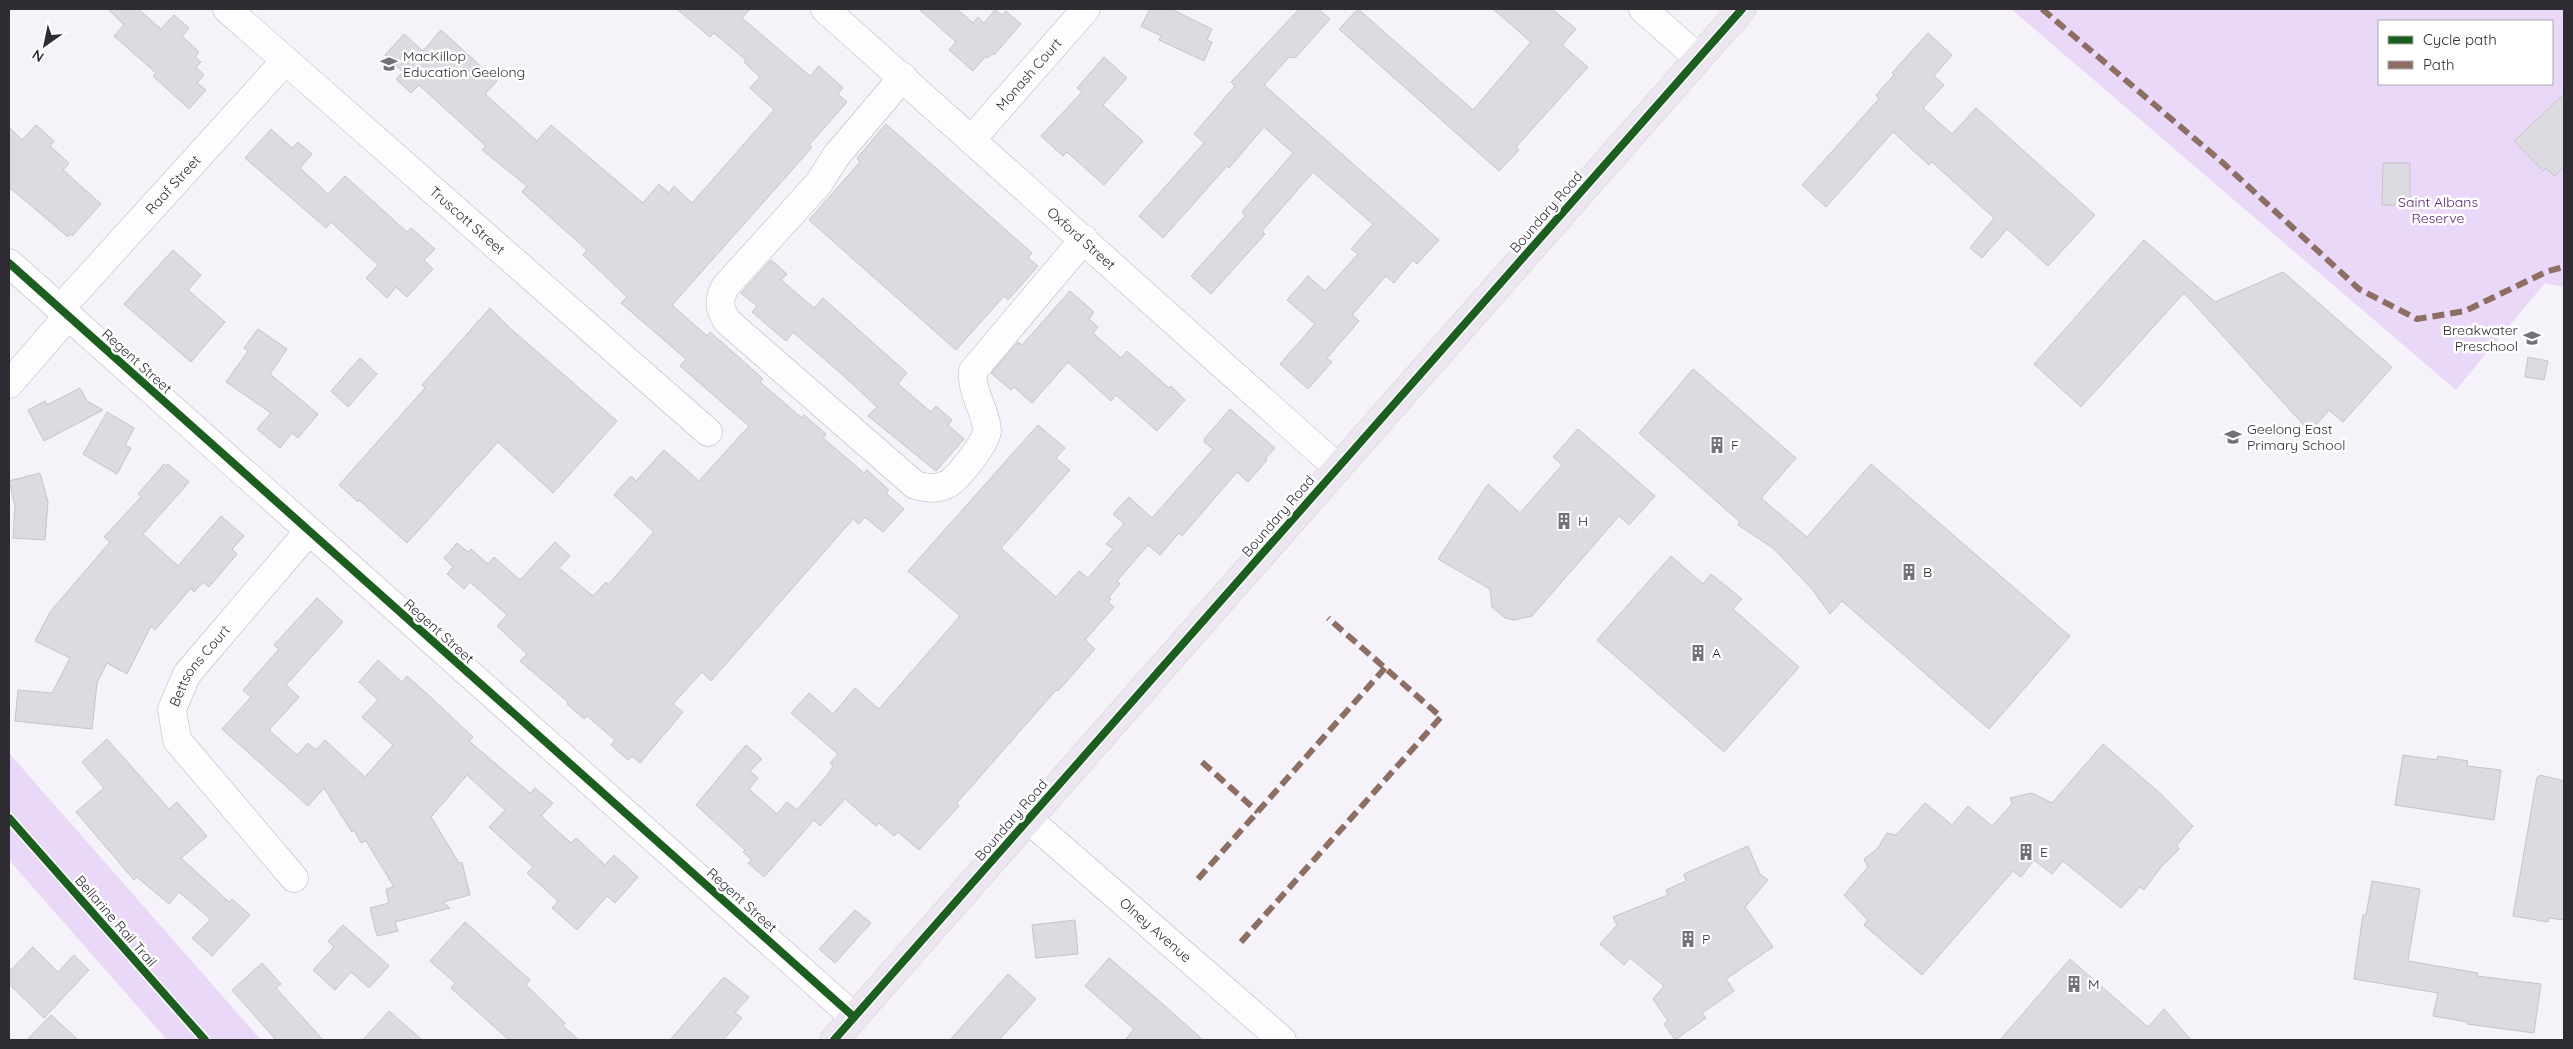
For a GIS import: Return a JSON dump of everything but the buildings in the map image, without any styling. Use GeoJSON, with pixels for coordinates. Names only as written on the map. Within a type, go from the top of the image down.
{"type":"FeatureCollection","features":[{"type":"Feature","properties":{"kind":"main road","name":"Boundary Road"},"geometry":{"type":"LineString","coordinates":[[834,1040],[1742,9]]}},
{"type":"Feature","properties":{"kind":"street","name":"Truscott Street"},"geometry":{"type":"LineString","coordinates":[[227,9],[708,432]]}},
{"type":"Feature","properties":{"kind":"street","name":"Oxford Street"},"geometry":{"type":"LineString","coordinates":[[825,9],[1338,468]]}},
{"type":"Feature","properties":{"kind":"street","name":"Monash Court"},"geometry":{"type":"LineString","coordinates":[[972,139],[1086,9]]}},
{"type":"Feature","properties":{"kind":"street"},"geometry":{"type":"LineString","coordinates":[[1643,9],[1698,58]]}},
{"type":"Feature","properties":{"kind":"street","name":"Raaf Street"},"geometry":{"type":"LineString","coordinates":[[9,384],[64,312],[285,61]]}},
{"type":"Feature","properties":{"kind":"street"},"geometry":{"type":"LineString","coordinates":[[903,77],[836,156],[819,183],[725,287],[720,297],[720,309],[727,320],[914,485],[931,489],[950,483],[985,442],[987,430],[973,389],[973,372],[979,361],[1084,239]]}},
{"type":"Feature","properties":{"kind":"street","name":"Regent Street"},"geometry":{"type":"LineString","coordinates":[[9,262],[854,1017]]}},
{"type":"Feature","properties":{"kind":"street","name":"Bettsons Court"},"geometry":{"type":"LineString","coordinates":[[294,878],[176,740],[172,709],[187,674],[309,532]]}},
{"type":"Feature","properties":{"kind":"street","name":"Olney Avenue"},"geometry":{"type":"LineString","coordinates":[[1028,819],[1282,1040]]}},
{"type":"Feature","properties":{"kind":"green space","name":"Saint Albans Reserve"},"geometry":{"type":"Polygon","coordinates":[[[2011,9],[2564,9],[2564,287],[2545,283],[2456,390],[2011,9]]]}},
{"type":"Feature","properties":{"kind":"green space"},"geometry":{"type":"Polygon","coordinates":[[[9,753],[261,1040],[167,1040],[9,860],[9,753]]]}},
{"type":"Feature","properties":{"kind":"marked path"},"geometry":{"type":"LineString","coordinates":[[2042,9],[2222,162],[2359,289],[2417,319],[2465,311],[2548,271],[2564,267]]}},
{"type":"Feature","properties":{"kind":"marked path"},"geometry":{"type":"LineString","coordinates":[[1241,942],[1441,717],[1328,618]]}},
{"type":"Feature","properties":{"kind":"marked path"},"geometry":{"type":"LineString","coordinates":[[1198,879],[1385,668]]}},
{"type":"Feature","properties":{"kind":"marked path"},"geometry":{"type":"LineString","coordinates":[[1202,762],[1258,812]]}},
{"type":"Feature","properties":{"kind":"cycle path"},"geometry":{"type":"LineString","coordinates":[[834,1040],[1742,9]]}},
{"type":"Feature","properties":{"kind":"cycle path"},"geometry":{"type":"LineString","coordinates":[[9,263],[854,1017]]}},
{"type":"Feature","properties":{"kind":"cycle path","name":"Bellarine Rail Trail"},"geometry":{"type":"LineString","coordinates":[[9,818],[205,1040]]}},
{"type":"Feature","properties":{"kind":"place","name":"MacKillop Education Geelong"},"geometry":{"type":"Point","coordinates":[389,64]}},
{"type":"Feature","properties":{"kind":"place","name":"Breakwater Preschool"},"geometry":{"type":"Point","coordinates":[2532,338]}},
{"type":"Feature","properties":{"kind":"place","name":"Geelong East Primary School"},"geometry":{"type":"Point","coordinates":[2233,437]}},
{"type":"Feature","properties":{"kind":"place","name":"F"},"geometry":{"type":"Point","coordinates":[1717,445]}},
{"type":"Feature","properties":{"kind":"place","name":"H"},"geometry":{"type":"Point","coordinates":[1564,521]}},
{"type":"Feature","properties":{"kind":"place","name":"B"},"geometry":{"type":"Point","coordinates":[1909,572]}},
{"type":"Feature","properties":{"kind":"place","name":"A"},"geometry":{"type":"Point","coordinates":[1698,653]}},
{"type":"Feature","properties":{"kind":"place","name":"E"},"geometry":{"type":"Point","coordinates":[2026,852]}},
{"type":"Feature","properties":{"kind":"place","name":"P"},"geometry":{"type":"Point","coordinates":[1688,939]}},
{"type":"Feature","properties":{"kind":"place","name":"M"},"geometry":{"type":"Point","coordinates":[2074,984]}}]}
